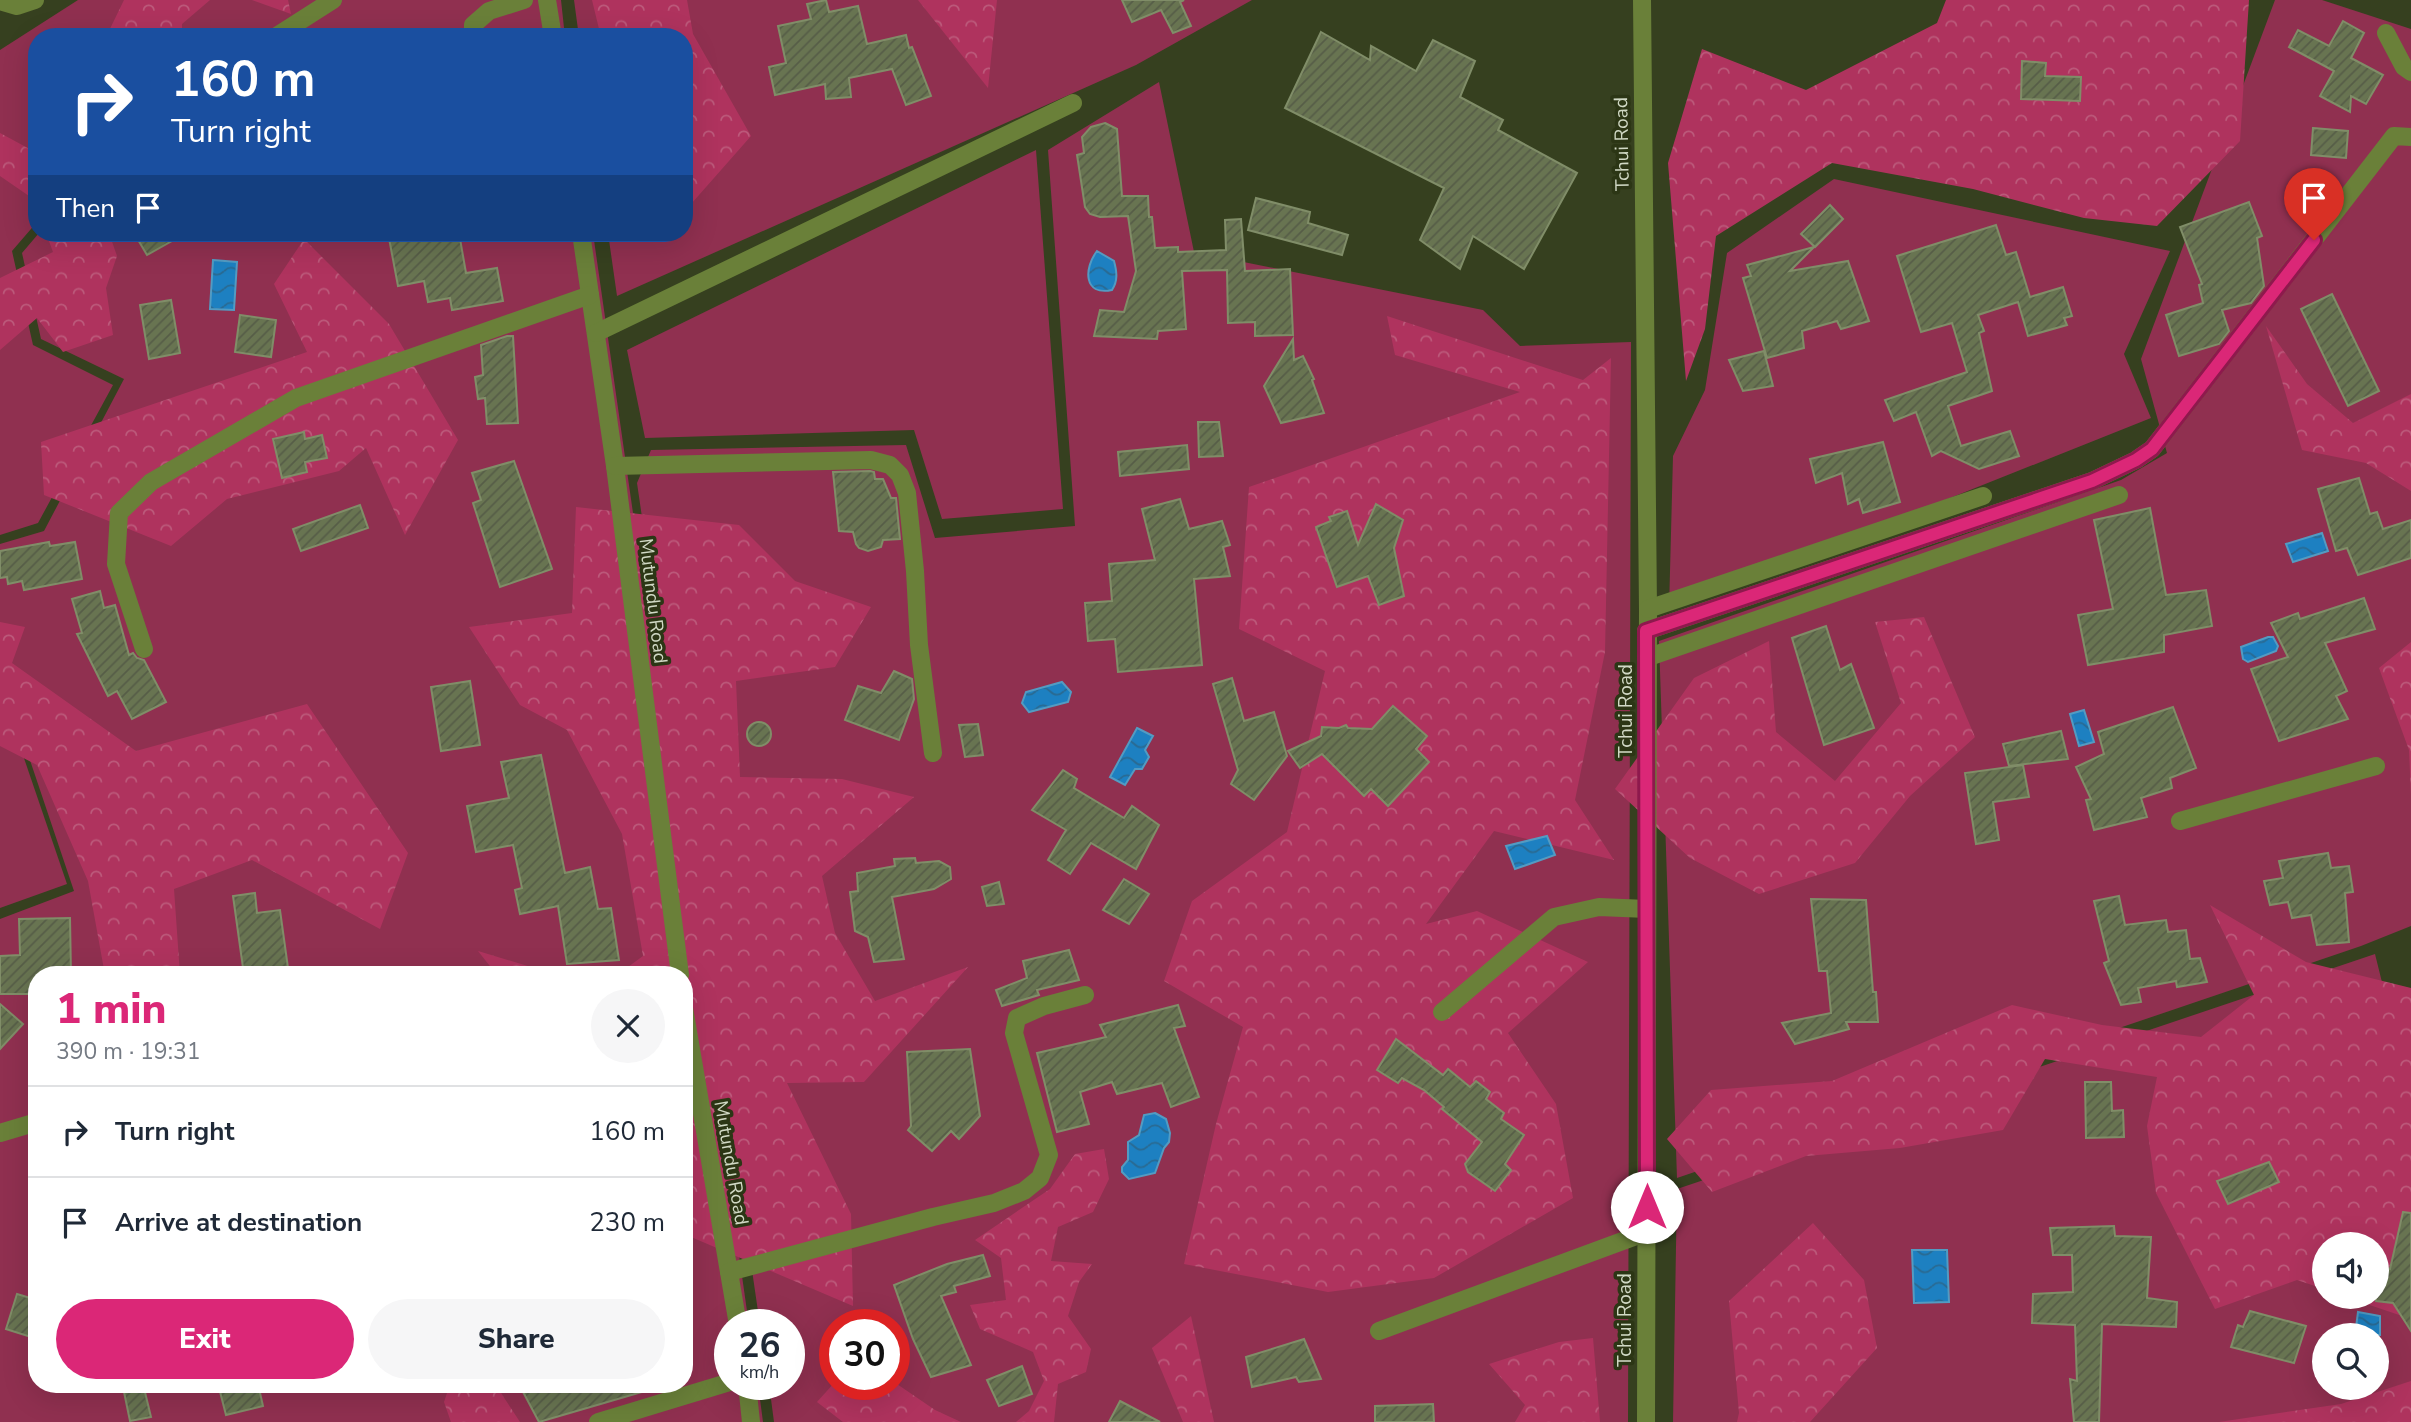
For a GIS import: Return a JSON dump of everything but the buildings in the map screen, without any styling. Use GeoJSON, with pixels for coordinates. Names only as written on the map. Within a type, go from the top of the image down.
{"type":"FeatureCollection","features":[{"type":"Feature","properties":{"kind":"street"},"geometry":{"type":"LineString","coordinates":[[0,1],[17,6],[34,0]]}},
{"type":"Feature","properties":{"kind":"street"},"geometry":{"type":"LineString","coordinates":[[289,28],[333,0]]}},
{"type":"Feature","properties":{"kind":"street"},"geometry":{"type":"LineString","coordinates":[[473,28],[489,11],[524,0]]}},
{"type":"Feature","properties":{"kind":"street"},"geometry":{"type":"LineString","coordinates":[[547,0],[552,28]]}},
{"type":"Feature","properties":{"kind":"street","name":"Tchui Road"},"geometry":{"type":"LineString","coordinates":[[1642,0],[1648,609],[1646,1422]]}},
{"type":"Feature","properties":{"kind":"street"},"geometry":{"type":"LineString","coordinates":[[2386,33],[2404,67],[2411,72]]}},
{"type":"Feature","properties":{"kind":"street"},"geometry":{"type":"LineString","coordinates":[[596,333],[1073,103]]}},
{"type":"Feature","properties":{"kind":"street"},"geometry":{"type":"LineString","coordinates":[[1646,631],[2092,481],[2136,460],[2152,449],[2402,137]]}},
{"type":"Feature","properties":{"kind":"street","name":"Mutundu Road"},"geometry":{"type":"LineString","coordinates":[[582,242],[615,466],[679,966]]}},
{"type":"Feature","properties":{"kind":"street"},"geometry":{"type":"LineString","coordinates":[[144,649],[116,564],[119,513],[151,482],[296,398],[590,295]]}},
{"type":"Feature","properties":{"kind":"street"},"geometry":{"type":"LineString","coordinates":[[615,466],[871,460],[890,465],[900,475],[907,493],[919,645],[933,753]]}},
{"type":"Feature","properties":{"kind":"street"},"geometry":{"type":"LineString","coordinates":[[1646,658],[2119,495]]}},
{"type":"Feature","properties":{"kind":"street"},"geometry":{"type":"LineString","coordinates":[[1648,609],[1983,496]]}},
{"type":"Feature","properties":{"kind":"street"},"geometry":{"type":"LineString","coordinates":[[2180,821],[2376,766]]}},
{"type":"Feature","properties":{"kind":"street"},"geometry":{"type":"LineString","coordinates":[[1442,1012],[1554,917],[1600,907],[1647,909]]}},
{"type":"Feature","properties":{"kind":"street"},"geometry":{"type":"LineString","coordinates":[[729,1272],[994,1203],[1024,1191],[1041,1178],[1049,1155],[1014,1033],[1017,1018],[1044,1006],[1085,995]]}},
{"type":"Feature","properties":{"kind":"street","name":"Mutundu Road"},"geometry":{"type":"LineString","coordinates":[[693,1063],[735,1309]]}},
{"type":"Feature","properties":{"kind":"street"},"geometry":{"type":"LineString","coordinates":[[0,1133],[28,1125]]}},
{"type":"Feature","properties":{"kind":"street"},"geometry":{"type":"LineString","coordinates":[[1379,1331],[1647,1232]]}},
{"type":"Feature","properties":{"kind":"street"},"geometry":{"type":"LineString","coordinates":[[598,1422],[714,1387]]}},
{"type":"Feature","properties":{"kind":"street"},"geometry":{"type":"LineString","coordinates":[[749,1400],[751,1422]]}},
{"type":"Feature","properties":{"kind":"shaded area"},"geometry":{"type":"Polygon","coordinates":[[[78,0],[561,0],[564,28],[34,28],[78,0]]]}},
{"type":"Feature","properties":{"kind":"shaded area"},"geometry":{"type":"Polygon","coordinates":[[[574,0],[1252,0],[1136,65],[617,296],[609,242],[693,242],[693,28],[578,28],[574,0]]]}},
{"type":"Feature","properties":{"kind":"shaded area"},"geometry":{"type":"Polygon","coordinates":[[[2275,0],[2322,0],[2411,29],[2411,926],[2361,946],[1677,1178],[1659,641],[2121,480],[2167,453],[2141,359],[2275,0]]]}},
{"type":"Feature","properties":{"kind":"shaded area"},"geometry":{"type":"Polygon","coordinates":[[[28,32],[28,159],[0,138],[0,50],[28,32]]]}},
{"type":"Feature","properties":{"kind":"shaded area"},"geometry":{"type":"Polygon","coordinates":[[[1159,82],[1194,252],[1483,310],[1520,346],[1631,342],[1628,1422],[774,1422],[771,1400],[805,1400],[805,1309],[758,1309],[637,483],[651,450],[906,445],[935,538],[1075,526],[1048,150],[1159,82]]]}},
{"type":"Feature","properties":{"kind":"shaded area"},"geometry":{"type":"Polygon","coordinates":[[[1036,150],[1063,509],[942,519],[914,430],[645,438],[627,350],[1036,150]]]}},
{"type":"Feature","properties":{"kind":"shaded area"},"geometry":{"type":"Polygon","coordinates":[[[0,155],[28,177],[28,232],[12,251],[33,345],[113,385],[38,523],[0,535],[0,155]]]}},
{"type":"Feature","properties":{"kind":"shaded area"},"geometry":{"type":"Polygon","coordinates":[[[1834,179],[2170,251],[2124,354],[2151,418],[1669,610],[1673,456],[1705,390],[1727,253],[1834,179]]]}},
{"type":"Feature","properties":{"kind":"shaded area"},"geometry":{"type":"Polygon","coordinates":[[[31,242],[594,242],[747,1309],[714,1309],[714,1400],[760,1400],[763,1422],[0,1422],[0,919],[74,891],[0,671],[0,544],[44,531],[124,379],[41,339],[22,253],[31,242]]]}},
{"type":"Feature","properties":{"kind":"shaded area"},"geometry":{"type":"Polygon","coordinates":[[[0,688],[67,884],[0,908],[0,688]]]}},
{"type":"Feature","properties":{"kind":"shaded area"},"geometry":{"type":"Polygon","coordinates":[[[2375,954],[2411,1099],[2411,1422],[1673,1422],[1677,1189],[2375,954]]]}},
{"type":"Feature","properties":{"kind":"green space"},"geometry":{"type":"Polygon","coordinates":[[[124,0],[210,0],[182,24],[182,28],[110,28],[124,0]]]}},
{"type":"Feature","properties":{"kind":"green space"},"geometry":{"type":"Polygon","coordinates":[[[252,0],[288,0],[291,14],[252,0]]]}},
{"type":"Feature","properties":{"kind":"green space"},"geometry":{"type":"Polygon","coordinates":[[[592,0],[687,0],[692,28],[599,28],[592,0]]]}},
{"type":"Feature","properties":{"kind":"green space"},"geometry":{"type":"Polygon","coordinates":[[[918,0],[997,0],[988,88],[918,0]]]}},
{"type":"Feature","properties":{"kind":"green space"},"geometry":{"type":"Polygon","coordinates":[[[1946,0],[2249,0],[2240,141],[2157,226],[2084,218],[1973,189],[1832,163],[1716,236],[1705,329],[1686,381],[1668,163],[1702,49],[1806,90],[1937,23],[1946,0]]]}},
{"type":"Feature","properties":{"kind":"green space"},"geometry":{"type":"Polygon","coordinates":[[[693,34],[751,136],[693,202],[693,34]]]}},
{"type":"Feature","properties":{"kind":"green space"},"geometry":{"type":"Polygon","coordinates":[[[0,133],[28,148],[28,195],[0,176],[0,133]]]}},
{"type":"Feature","properties":{"kind":"green space"},"geometry":{"type":"Polygon","coordinates":[[[49,242],[112,242],[117,256],[106,288],[113,335],[63,352],[37,318],[0,350],[0,278],[53,252],[49,242]]]}},
{"type":"Feature","properties":{"kind":"green space"},"geometry":{"type":"Polygon","coordinates":[[[302,242],[307,242],[389,324],[458,440],[405,535],[366,448],[339,471],[227,499],[171,546],[44,495],[41,442],[307,352],[274,284],[302,242]]]}},
{"type":"Feature","properties":{"kind":"green space"},"geometry":{"type":"Polygon","coordinates":[[[1387,316],[1583,380],[1611,358],[1605,652],[1575,800],[1614,860],[1494,831],[1426,924],[1477,911],[1588,962],[1508,1033],[1556,1104],[1573,1198],[1434,1278],[1328,1292],[1184,1264],[1216,1124],[1243,1027],[1164,981],[1192,901],[1287,832],[1325,671],[1239,629],[1249,487],[1520,392],[1395,355],[1387,316]]]}},
{"type":"Feature","properties":{"kind":"green space"},"geometry":{"type":"Polygon","coordinates":[[[2266,326],[2307,384],[2353,423],[2411,394],[2411,491],[2366,463],[2302,450],[2266,326]]]}},
{"type":"Feature","properties":{"kind":"green space"},"geometry":{"type":"Polygon","coordinates":[[[576,507],[739,525],[795,581],[871,607],[835,667],[736,681],[740,777],[842,779],[914,797],[822,876],[835,933],[875,1001],[968,967],[864,1082],[787,1083],[851,1214],[853,1306],[693,1238],[693,966],[629,966],[643,956],[622,834],[567,730],[520,705],[469,627],[572,613],[576,507]]]}},
{"type":"Feature","properties":{"kind":"green space"},"geometry":{"type":"Polygon","coordinates":[[[1924,617],[1975,737],[1910,796],[1855,863],[1759,894],[1690,858],[1615,789],[1694,678],[1769,641],[1776,732],[1835,781],[1901,703],[1875,622],[1924,617]]]}},
{"type":"Feature","properties":{"kind":"green space"},"geometry":{"type":"Polygon","coordinates":[[[0,622],[25,627],[12,663],[136,751],[307,704],[408,853],[380,929],[252,860],[174,889],[179,966],[103,966],[88,881],[37,765],[0,746],[0,622]]]}},
{"type":"Feature","properties":{"kind":"green space"},"geometry":{"type":"Polygon","coordinates":[[[2411,642],[2411,795],[2409,750],[2379,668],[2411,642]]]}},
{"type":"Feature","properties":{"kind":"green space"},"geometry":{"type":"Polygon","coordinates":[[[2210,905],[2306,962],[2411,988],[2411,1319],[2381,1309],[2389,1309],[2389,1232],[2312,1232],[2312,1285],[2297,1280],[2215,1309],[2156,1193],[2147,1126],[2157,1077],[2045,1059],[2003,1130],[1900,1148],[1806,1156],[1712,1192],[1667,1139],[1711,1090],[1832,1081],[2012,1005],[2102,1025],[2201,1037],[2254,995],[2210,905]]]}},
{"type":"Feature","properties":{"kind":"green space"},"geometry":{"type":"Polygon","coordinates":[[[478,951],[527,966],[490,966],[478,951]]]}},
{"type":"Feature","properties":{"kind":"green space"},"geometry":{"type":"Polygon","coordinates":[[[1104,1149],[1109,1179],[1093,1212],[1058,1227],[1051,1261],[1092,1264],[1079,1282],[1068,1316],[1091,1349],[1086,1372],[1058,1384],[1054,1422],[1016,1422],[1029,1411],[1044,1381],[1033,1352],[980,1329],[970,1305],[1006,1300],[1001,1258],[975,1240],[1050,1189],[1075,1154],[1104,1149]]]}},
{"type":"Feature","properties":{"kind":"green space"},"geometry":{"type":"Polygon","coordinates":[[[1813,1223],[1864,1280],[1877,1348],[1810,1422],[1737,1422],[1739,1413],[1729,1301],[1813,1223]]]}},
{"type":"Feature","properties":{"kind":"green space"},"geometry":{"type":"Polygon","coordinates":[[[1191,1316],[1214,1422],[1183,1422],[1152,1348],[1191,1316]]]}},
{"type":"Feature","properties":{"kind":"green space"},"geometry":{"type":"Polygon","coordinates":[[[1593,1338],[1600,1422],[1515,1422],[1525,1405],[1489,1364],[1559,1342],[1593,1338]]]}},
{"type":"Feature","properties":{"kind":"green space"},"geometry":{"type":"Polygon","coordinates":[[[2411,1381],[2411,1422],[2219,1422],[2353,1400],[2389,1400],[2389,1388],[2411,1381]]]}},
{"type":"Feature","properties":{"kind":"green space"},"geometry":{"type":"Polygon","coordinates":[[[447,1393],[501,1393],[520,1422],[451,1422],[444,1402],[447,1393]]]}},
{"type":"Feature","properties":{"kind":"green space"},"geometry":{"type":"Polygon","coordinates":[[[910,1393],[935,1410],[961,1422],[843,1422],[817,1402],[819,1400],[910,1400],[910,1393]]]}},
{"type":"Feature","properties":{"kind":"water"},"geometry":{"type":"Polygon","coordinates":[[[1097,251],[1114,261],[1116,276],[1112,290],[1102,291],[1091,285],[1088,272],[1097,251]]]}},
{"type":"Feature","properties":{"kind":"water"},"geometry":{"type":"Polygon","coordinates":[[[213,260],[237,262],[234,310],[210,309],[213,260]]]}},
{"type":"Feature","properties":{"kind":"water"},"geometry":{"type":"Polygon","coordinates":[[[2322,533],[2328,551],[2293,562],[2286,544],[2322,533]]]}},
{"type":"Feature","properties":{"kind":"water"},"geometry":{"type":"Polygon","coordinates":[[[2273,637],[2278,646],[2276,651],[2248,662],[2243,659],[2241,647],[2273,637]]]}},
{"type":"Feature","properties":{"kind":"water"},"geometry":{"type":"Polygon","coordinates":[[[1062,682],[1071,692],[1068,702],[1029,712],[1022,703],[1026,692],[1062,682]]]}},
{"type":"Feature","properties":{"kind":"water"},"geometry":{"type":"Polygon","coordinates":[[[2084,710],[2094,742],[2079,746],[2070,714],[2084,710]]]}},
{"type":"Feature","properties":{"kind":"water"},"geometry":{"type":"Polygon","coordinates":[[[1137,728],[1153,736],[1145,750],[1149,757],[1142,769],[1135,769],[1125,785],[1110,777],[1137,728]]]}},
{"type":"Feature","properties":{"kind":"water"},"geometry":{"type":"Polygon","coordinates":[[[1547,836],[1555,855],[1515,869],[1506,846],[1547,836]]]}},
{"type":"Feature","properties":{"kind":"water"},"geometry":{"type":"Polygon","coordinates":[[[1155,1113],[1166,1119],[1170,1133],[1169,1142],[1155,1173],[1129,1179],[1122,1172],[1122,1167],[1128,1160],[1128,1142],[1139,1135],[1144,1115],[1155,1113]]]}},
{"type":"Feature","properties":{"kind":"water"},"geometry":{"type":"Polygon","coordinates":[[[1912,1250],[1947,1250],[1949,1302],[1914,1303],[1912,1250]]]}},
{"type":"Feature","properties":{"kind":"water"},"geometry":{"type":"Polygon","coordinates":[[[2358,1312],[2380,1316],[2380,1323],[2357,1323],[2358,1312]]]}},
{"type":"Feature","properties":{"kind":"route"},"geometry":{"type":"LineString","coordinates":[[1647,1207],[1646,631],[2092,481],[2136,460],[2152,449],[2314,240]]}}]}
